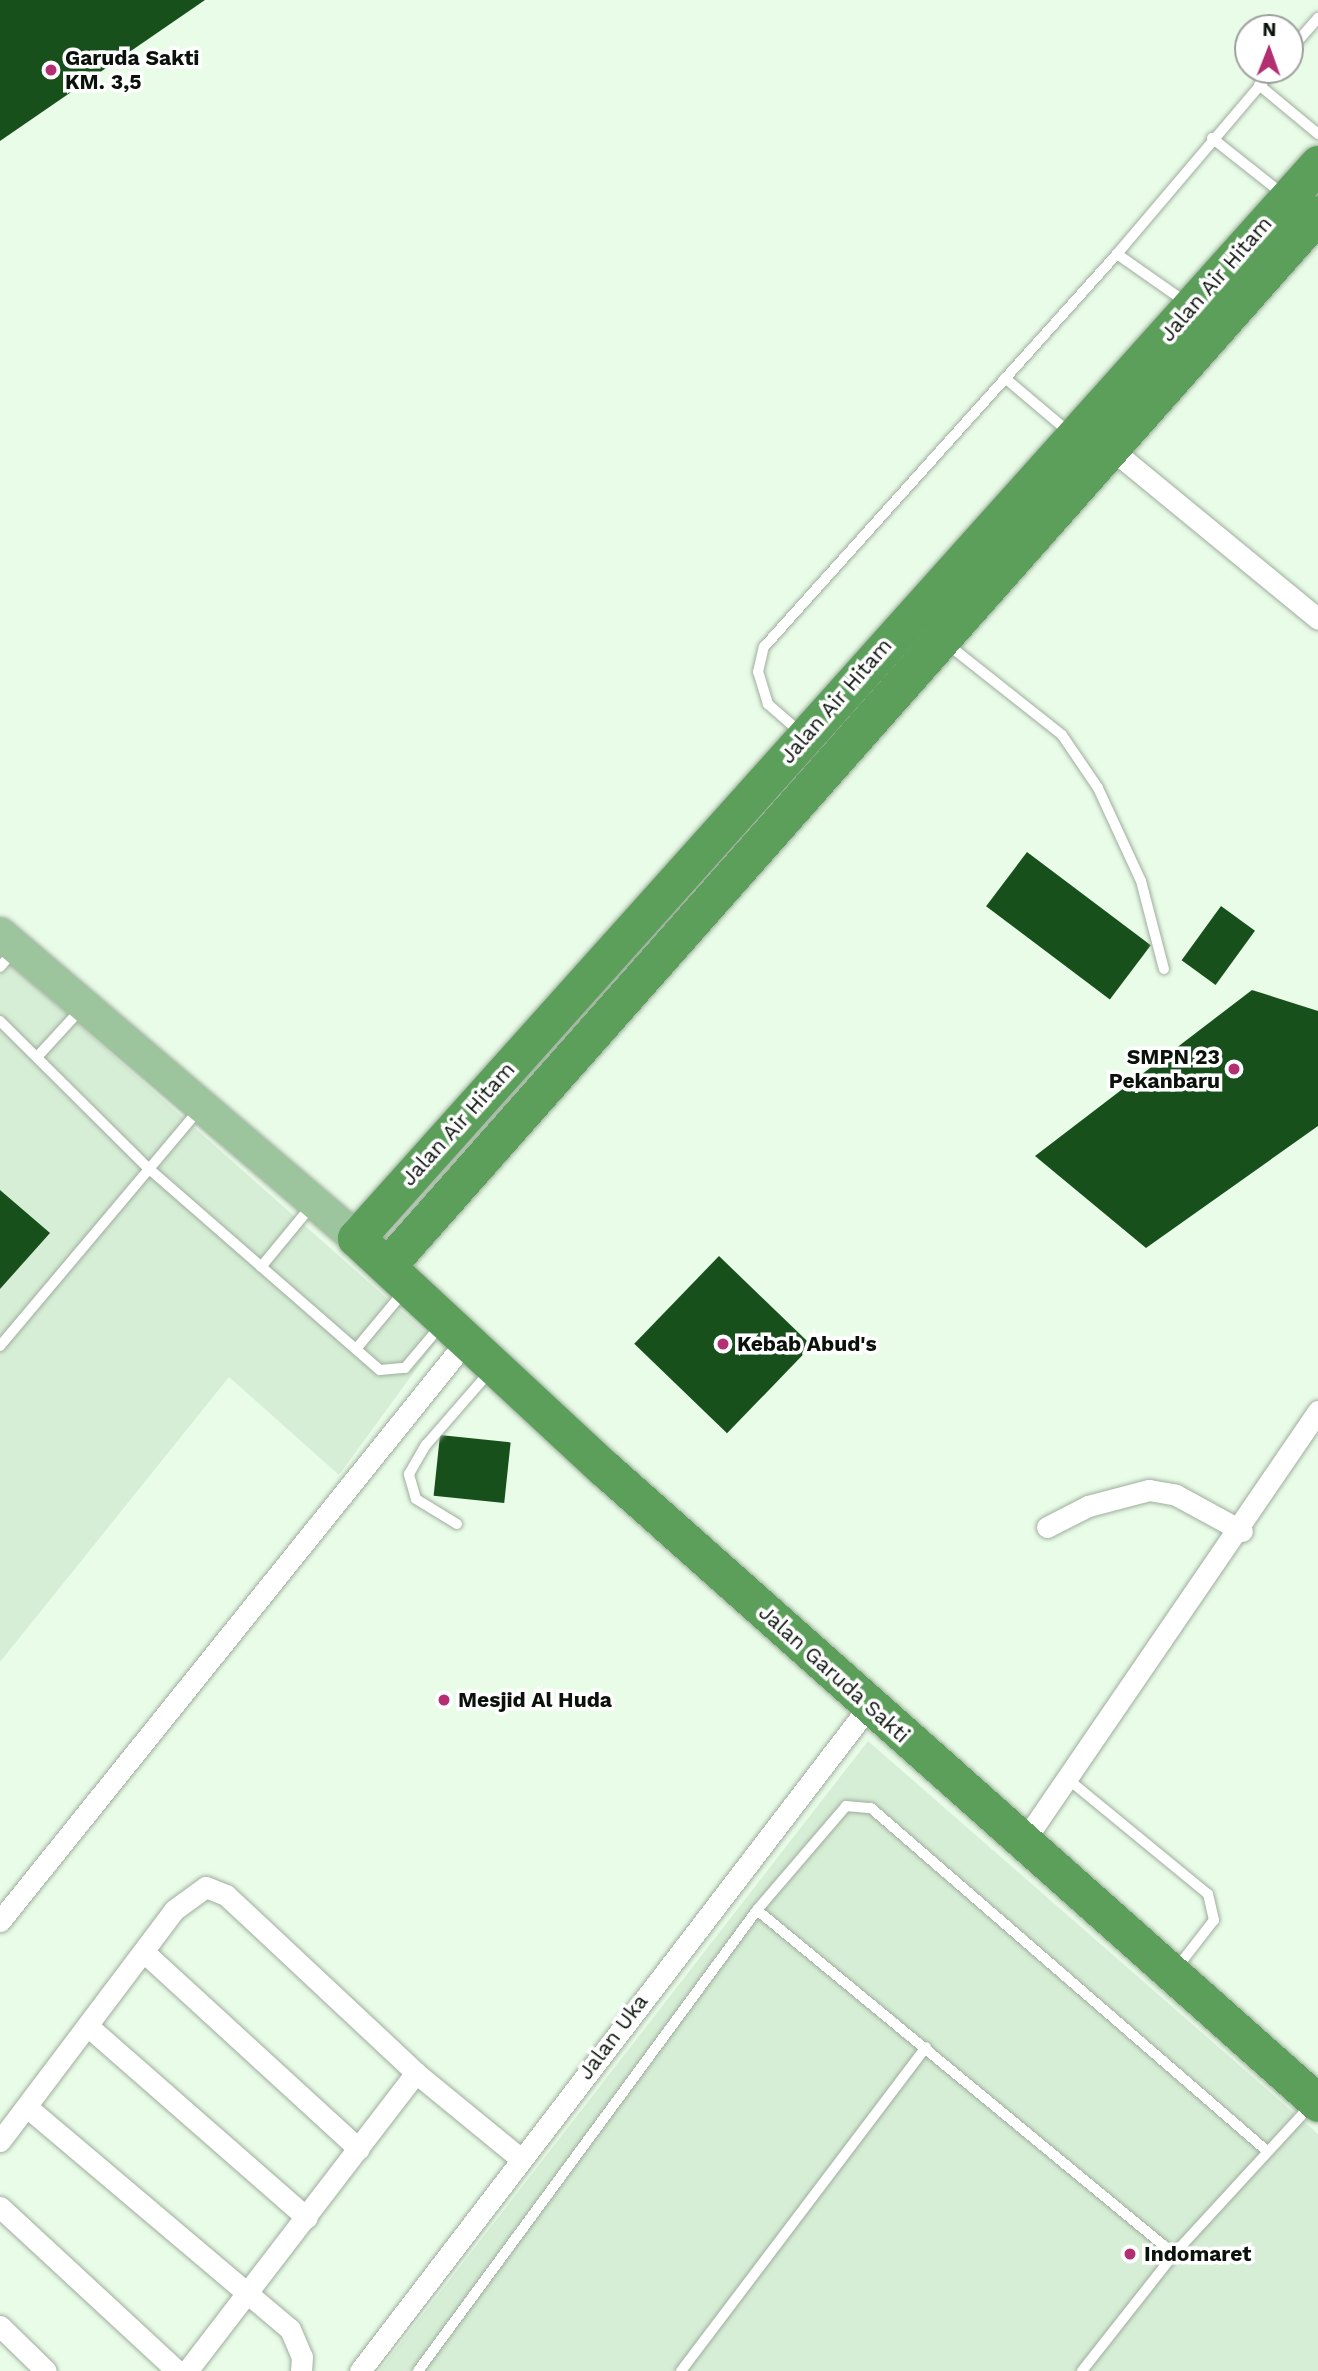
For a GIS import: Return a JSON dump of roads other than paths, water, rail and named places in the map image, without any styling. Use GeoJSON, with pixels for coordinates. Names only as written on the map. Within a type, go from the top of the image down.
{"type":"FeatureCollection","features":[{"type":"Feature","properties":{"kind":"highway","name":"Jalan Air Hitam"},"geometry":{"type":"LineString","coordinates":[[398,1276],[941,639],[1110,448],[1303,206],[1318,164]]}},
{"type":"Feature","properties":{"kind":"highway","name":"Jalan Air Hitam"},"geometry":{"type":"LineString","coordinates":[[356,1238],[1192,306],[1303,206]]}},
{"type":"Feature","properties":{"kind":"highway","name":"Jalan Garuda Sakti"},"geometry":{"type":"LineString","coordinates":[[356,1238],[494,1367],[1171,1975],[1317,2100]]}},
{"type":"Feature","properties":{"kind":"main road"},"geometry":{"type":"LineString","coordinates":[[6,949],[85,1004],[356,1238]]}},
{"type":"Feature","properties":{"kind":"street"},"geometry":{"type":"LineString","coordinates":[[1110,448],[1318,619]]}},
{"type":"Feature","properties":{"kind":"street"},"geometry":{"type":"LineString","coordinates":[[0,1921],[456,1330]]}},
{"type":"Feature","properties":{"kind":"street"},"geometry":{"type":"LineString","coordinates":[[1024,1841],[1242,1531],[1318,1411]]}},
{"type":"Feature","properties":{"kind":"street"},"geometry":{"type":"LineString","coordinates":[[1047,1527],[1088,1506],[1149,1490],[1176,1495],[1242,1531]]}},
{"type":"Feature","properties":{"kind":"street","name":"Jalan Uka"},"geometry":{"type":"LineString","coordinates":[[360,2371],[870,1705]]}},
{"type":"Feature","properties":{"kind":"street"},"geometry":{"type":"LineString","coordinates":[[0,2141],[90,2028],[186,1895],[216,1888],[416,2073],[521,2159]]}},
{"type":"Feature","properties":{"kind":"street"},"geometry":{"type":"LineString","coordinates":[[145,1953],[359,2149]]}},
{"type":"Feature","properties":{"kind":"street"},"geometry":{"type":"LineString","coordinates":[[90,2028],[307,2218]]}},
{"type":"Feature","properties":{"kind":"street"},"geometry":{"type":"LineString","coordinates":[[187,2371],[416,2073]]}},
{"type":"Feature","properties":{"kind":"street"},"geometry":{"type":"LineString","coordinates":[[27,2107],[290,2329],[302,2357],[301,2371]]}},
{"type":"Feature","properties":{"kind":"street"},"geometry":{"type":"LineString","coordinates":[[0,2207],[177,2371]]}},
{"type":"Feature","properties":{"kind":"street"},"geometry":{"type":"LineString","coordinates":[[0,2326],[46,2371]]}},
{"type":"Feature","properties":{"kind":"lane"},"geometry":{"type":"LineString","coordinates":[[1304,34],[1318,18]]}},
{"type":"Feature","properties":{"kind":"lane"},"geometry":{"type":"LineString","coordinates":[[805,736],[768,704],[758,672],[764,647],[1117,254],[1259,85],[1318,134]]}},
{"type":"Feature","properties":{"kind":"lane"},"geometry":{"type":"LineString","coordinates":[[1212,138],[1303,206]]}},
{"type":"Feature","properties":{"kind":"lane"},"geometry":{"type":"LineString","coordinates":[[1117,254],[1192,306]]}},
{"type":"Feature","properties":{"kind":"lane"},"geometry":{"type":"LineString","coordinates":[[1005,379],[1074,437]]}},
{"type":"Feature","properties":{"kind":"lane"},"geometry":{"type":"LineString","coordinates":[[941,639],[1062,735],[1084,767],[1142,881],[1164,969]]}},
{"type":"Feature","properties":{"kind":"lane"},"geometry":{"type":"LineString","coordinates":[[38,1056],[85,1004]]}},
{"type":"Feature","properties":{"kind":"lane"},"geometry":{"type":"LineString","coordinates":[[0,1021],[147,1167],[380,1370],[405,1368],[456,1330]]}},
{"type":"Feature","properties":{"kind":"lane"},"geometry":{"type":"LineString","coordinates":[[0,1346],[147,1167],[204,1104]]}},
{"type":"Feature","properties":{"kind":"lane"},"geometry":{"type":"LineString","coordinates":[[261,1267],[315,1202]]}},
{"type":"Feature","properties":{"kind":"lane"},"geometry":{"type":"LineString","coordinates":[[356,1349],[398,1276]]}},
{"type":"Feature","properties":{"kind":"lane"},"geometry":{"type":"LineString","coordinates":[[457,1524],[416,1499],[411,1468],[494,1367]]}},
{"type":"Feature","properties":{"kind":"lane"},"geometry":{"type":"LineString","coordinates":[[1069,1780],[1213,1903],[1213,1920],[1171,1975]]}},
{"type":"Feature","properties":{"kind":"lane"},"geometry":{"type":"LineString","coordinates":[[418,2371],[757,1910],[838,1812],[853,1804],[871,1808],[1267,2151]]}},
{"type":"Feature","properties":{"kind":"lane"},"geometry":{"type":"LineString","coordinates":[[757,1910],[1174,2254]]}},
{"type":"Feature","properties":{"kind":"lane"},"geometry":{"type":"LineString","coordinates":[[681,2371],[926,2047]]}},
{"type":"Feature","properties":{"kind":"lane"},"geometry":{"type":"LineString","coordinates":[[1082,2371],[1174,2254],[1317,2100]]}},
{"type":"Feature","properties":{"kind":"place","name":"Garuda Sakti KM. 3,5"},"geometry":{"type":"Point","coordinates":[51,70]}},
{"type":"Feature","properties":{"kind":"place","name":"SMPN 23 Pekanbaru"},"geometry":{"type":"Point","coordinates":[1234,1069]}},
{"type":"Feature","properties":{"kind":"place","name":"Kebab Abud's"},"geometry":{"type":"Point","coordinates":[723,1344]}},
{"type":"Feature","properties":{"kind":"place","name":"Mesjid Al Huda"},"geometry":{"type":"Point","coordinates":[444,1700]}},
{"type":"Feature","properties":{"kind":"place","name":"Indomaret"},"geometry":{"type":"Point","coordinates":[1130,2254]}}]}
